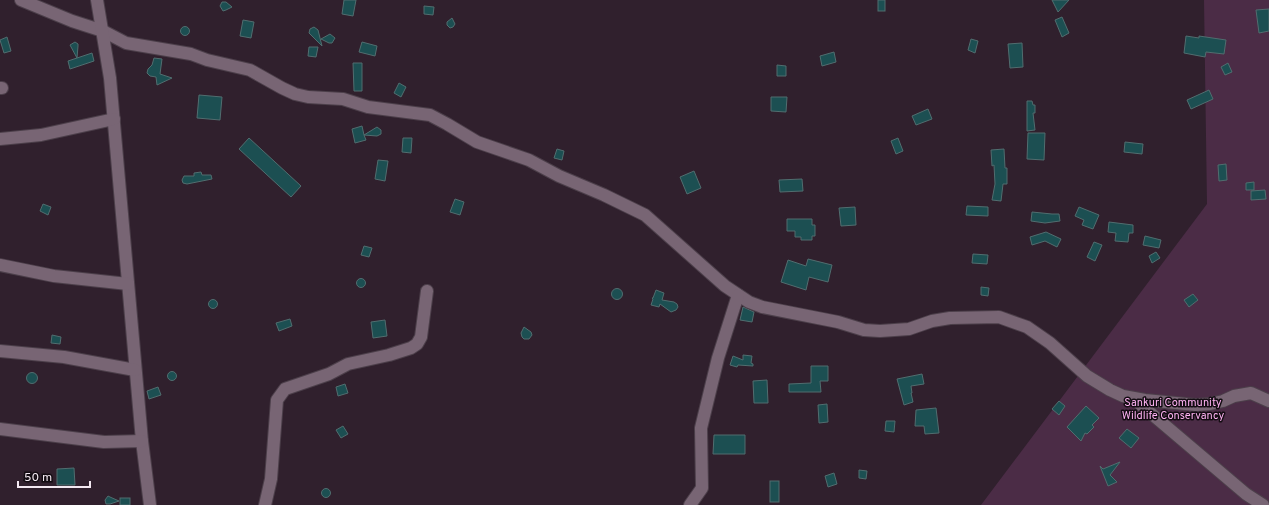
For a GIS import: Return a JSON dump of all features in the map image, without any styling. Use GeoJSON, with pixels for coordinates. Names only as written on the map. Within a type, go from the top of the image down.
{"type":"FeatureCollection","features":[{"type":"Feature","properties":{"kind":"street"},"geometry":{"type":"LineString","coordinates":[[22,0],[72,21],[103,31],[126,43],[191,54],[207,60],[250,70],[295,94],[308,97],[343,99],[368,107],[430,116],[447,124],[477,142],[529,160],[559,176],[604,195],[645,215],[738,296],[762,307],[838,322],[864,330],[880,332],[909,329],[932,321],[950,318],[999,317],[1027,327],[1050,343],[1088,376],[1110,390],[1123,396],[1196,405],[1210,404],[1223,401],[1234,396],[1251,393],[1269,401]]}},
{"type":"Feature","properties":{"kind":"street"},"geometry":{"type":"LineString","coordinates":[[97,0],[103,31],[114,119],[142,441],[150,505]]}},
{"type":"Feature","properties":{"kind":"street"},"geometry":{"type":"LineString","coordinates":[[0,139],[41,135],[114,119]]}},
{"type":"Feature","properties":{"kind":"street"},"geometry":{"type":"LineString","coordinates":[[0,266],[54,276],[128,284]]}},
{"type":"Feature","properties":{"kind":"street"},"geometry":{"type":"LineString","coordinates":[[265,505],[271,479],[277,400],[281,393],[285,389],[329,374],[348,364],[389,355],[411,348],[417,344],[421,337],[427,291]]}},
{"type":"Feature","properties":{"kind":"street"},"geometry":{"type":"LineString","coordinates":[[690,505],[702,488],[701,428],[718,358],[738,296]]}},
{"type":"Feature","properties":{"kind":"street"},"geometry":{"type":"LineString","coordinates":[[0,351],[64,356],[136,370]]}},
{"type":"Feature","properties":{"kind":"street"},"geometry":{"type":"LineString","coordinates":[[1133,398],[1246,494],[1263,505]]}},
{"type":"Feature","properties":{"kind":"street"},"geometry":{"type":"LineString","coordinates":[[0,429],[104,442],[142,441]]}},
{"type":"Feature","properties":{"kind":"green space","name":"Sankuri Community Wildlife Conservancy"},"geometry":{"type":"Polygon","coordinates":[[[1204,0],[1269,0],[1269,505],[981,505],[1207,204],[1204,0]]]}},
{"type":"Feature","properties":{"kind":"building"},"geometry":{"type":"Polygon","coordinates":[[[344,0],[356,0],[353,16],[342,14],[344,0]]]}},
{"type":"Feature","properties":{"kind":"building"},"geometry":{"type":"Polygon","coordinates":[[[878,0],[885,0],[885,11],[878,11],[878,0]]]}},
{"type":"Feature","properties":{"kind":"building"},"geometry":{"type":"Polygon","coordinates":[[[1052,0],[1069,0],[1058,12],[1052,0]]]}},
{"type":"Feature","properties":{"kind":"building"},"geometry":{"type":"Polygon","coordinates":[[[222,2],[226,2],[232,7],[223,11],[220,6],[222,2]]]}},
{"type":"Feature","properties":{"kind":"building"},"geometry":{"type":"Polygon","coordinates":[[[424,6],[434,7],[433,15],[424,14],[424,6]]]}},
{"type":"Feature","properties":{"kind":"building"},"geometry":{"type":"Polygon","coordinates":[[[1269,9],[1269,31],[1259,33],[1256,10],[1269,9]]]}},
{"type":"Feature","properties":{"kind":"building"},"geometry":{"type":"Polygon","coordinates":[[[1062,17],[1069,33],[1062,37],[1055,20],[1062,17]]]}},
{"type":"Feature","properties":{"kind":"building"},"geometry":{"type":"Polygon","coordinates":[[[452,18],[455,24],[450,28],[447,25],[447,22],[452,18]]]}},
{"type":"Feature","properties":{"kind":"building"},"geometry":{"type":"Polygon","coordinates":[[[243,20],[254,22],[251,38],[240,36],[243,20]]]}},
{"type":"Feature","properties":{"kind":"building"},"geometry":{"type":"Polygon","coordinates":[[[183,27],[187,27],[189,31],[187,35],[183,35],[181,33],[181,29],[183,27]]]}},
{"type":"Feature","properties":{"kind":"building"},"geometry":{"type":"Polygon","coordinates":[[[314,27],[318,30],[322,46],[309,33],[310,29],[314,27]]]}},
{"type":"Feature","properties":{"kind":"building"},"geometry":{"type":"Polygon","coordinates":[[[330,34],[335,38],[332,43],[321,39],[330,34]]]}},
{"type":"Feature","properties":{"kind":"building"},"geometry":{"type":"Polygon","coordinates":[[[1186,36],[1199,38],[1199,36],[1226,40],[1224,54],[1206,52],[1205,57],[1184,53],[1186,36]]]}},
{"type":"Feature","properties":{"kind":"building"},"geometry":{"type":"Polygon","coordinates":[[[7,37],[11,51],[4,53],[0,40],[7,37]]]}},
{"type":"Feature","properties":{"kind":"building"},"geometry":{"type":"Polygon","coordinates":[[[971,39],[978,41],[975,53],[968,50],[971,39]]]}},
{"type":"Feature","properties":{"kind":"building"},"geometry":{"type":"Polygon","coordinates":[[[75,42],[78,44],[77,58],[70,45],[75,42]]]}},
{"type":"Feature","properties":{"kind":"building"},"geometry":{"type":"Polygon","coordinates":[[[362,42],[377,46],[375,56],[359,52],[362,42]]]}},
{"type":"Feature","properties":{"kind":"building"},"geometry":{"type":"Polygon","coordinates":[[[1022,43],[1023,67],[1010,68],[1008,44],[1022,43]]]}},
{"type":"Feature","properties":{"kind":"building"},"geometry":{"type":"Polygon","coordinates":[[[309,47],[318,47],[316,57],[308,56],[309,47]]]}},
{"type":"Feature","properties":{"kind":"building"},"geometry":{"type":"Polygon","coordinates":[[[834,52],[836,62],[822,66],[820,56],[834,52]]]}},
{"type":"Feature","properties":{"kind":"building"},"geometry":{"type":"Polygon","coordinates":[[[92,53],[94,61],[70,69],[68,61],[92,53]]]}},
{"type":"Feature","properties":{"kind":"building"},"geometry":{"type":"Polygon","coordinates":[[[154,58],[162,59],[160,74],[172,78],[157,85],[156,77],[150,76],[147,73],[154,58]]]}},
{"type":"Feature","properties":{"kind":"building"},"geometry":{"type":"Polygon","coordinates":[[[353,63],[362,63],[362,91],[354,91],[353,63]]]}},
{"type":"Feature","properties":{"kind":"building"},"geometry":{"type":"Polygon","coordinates":[[[1228,63],[1232,72],[1225,75],[1221,67],[1228,63]]]}},
{"type":"Feature","properties":{"kind":"building"},"geometry":{"type":"Polygon","coordinates":[[[777,65],[786,66],[786,76],[777,76],[777,65]]]}},
{"type":"Feature","properties":{"kind":"building"},"geometry":{"type":"Polygon","coordinates":[[[399,83],[406,87],[401,97],[394,93],[399,83]]]}},
{"type":"Feature","properties":{"kind":"building"},"geometry":{"type":"Polygon","coordinates":[[[1209,90],[1213,99],[1191,109],[1187,100],[1209,90]]]}},
{"type":"Feature","properties":{"kind":"building"},"geometry":{"type":"Polygon","coordinates":[[[199,95],[222,97],[220,120],[197,118],[199,95]]]}},
{"type":"Feature","properties":{"kind":"building"},"geometry":{"type":"Polygon","coordinates":[[[771,97],[787,97],[786,112],[771,111],[771,97]]]}},
{"type":"Feature","properties":{"kind":"building"},"geometry":{"type":"Polygon","coordinates":[[[1027,101],[1032,101],[1033,105],[1035,105],[1035,113],[1033,113],[1035,130],[1027,131],[1027,101]]]}},
{"type":"Feature","properties":{"kind":"building"},"geometry":{"type":"Polygon","coordinates":[[[928,109],[932,119],[916,125],[912,116],[928,109]]]}},
{"type":"Feature","properties":{"kind":"building"},"geometry":{"type":"Polygon","coordinates":[[[362,126],[366,140],[355,143],[352,129],[362,126]]]}},
{"type":"Feature","properties":{"kind":"building"},"geometry":{"type":"Polygon","coordinates":[[[377,127],[381,130],[381,134],[377,136],[364,135],[377,127]]]}},
{"type":"Feature","properties":{"kind":"building"},"geometry":{"type":"Polygon","coordinates":[[[1028,133],[1045,133],[1044,160],[1027,159],[1028,133]]]}},
{"type":"Feature","properties":{"kind":"building"},"geometry":{"type":"Polygon","coordinates":[[[249,138],[301,186],[291,197],[239,149],[249,138]]]}},
{"type":"Feature","properties":{"kind":"building"},"geometry":{"type":"Polygon","coordinates":[[[403,138],[412,138],[411,153],[402,152],[403,138]]]}},
{"type":"Feature","properties":{"kind":"building"},"geometry":{"type":"Polygon","coordinates":[[[898,138],[903,151],[896,154],[891,141],[898,138]]]}},
{"type":"Feature","properties":{"kind":"building"},"geometry":{"type":"Polygon","coordinates":[[[1125,142],[1143,144],[1142,154],[1124,152],[1125,142]]]}},
{"type":"Feature","properties":{"kind":"building"},"geometry":{"type":"Polygon","coordinates":[[[557,149],[564,151],[562,160],[554,158],[557,149]]]}},
{"type":"Feature","properties":{"kind":"building"},"geometry":{"type":"Polygon","coordinates":[[[1004,149],[1005,168],[1007,168],[1007,184],[1003,184],[1001,201],[992,200],[995,184],[994,165],[992,166],[991,150],[1004,149]]]}},
{"type":"Feature","properties":{"kind":"building"},"geometry":{"type":"Polygon","coordinates":[[[378,160],[388,161],[385,181],[375,179],[378,160]]]}},
{"type":"Feature","properties":{"kind":"building"},"geometry":{"type":"Polygon","coordinates":[[[1226,164],[1227,180],[1219,181],[1218,165],[1226,164]]]}},
{"type":"Feature","properties":{"kind":"building"},"geometry":{"type":"Polygon","coordinates":[[[694,171],[701,188],[687,194],[680,177],[694,171]]]}},
{"type":"Feature","properties":{"kind":"building"},"geometry":{"type":"Polygon","coordinates":[[[201,172],[202,175],[211,175],[212,179],[187,184],[183,183],[182,180],[184,176],[194,176],[194,173],[201,172]]]}},
{"type":"Feature","properties":{"kind":"building"},"geometry":{"type":"Polygon","coordinates":[[[802,179],[803,191],[780,192],[779,180],[802,179]]]}},
{"type":"Feature","properties":{"kind":"building"},"geometry":{"type":"Polygon","coordinates":[[[1254,182],[1254,190],[1246,190],[1246,183],[1254,182]]]}},
{"type":"Feature","properties":{"kind":"building"},"geometry":{"type":"Polygon","coordinates":[[[1265,190],[1266,199],[1251,200],[1251,191],[1265,190]]]}},
{"type":"Feature","properties":{"kind":"building"},"geometry":{"type":"Polygon","coordinates":[[[455,199],[464,202],[460,215],[450,212],[455,199]]]}},
{"type":"Feature","properties":{"kind":"building"},"geometry":{"type":"Polygon","coordinates":[[[43,204],[51,207],[48,215],[40,211],[43,204]]]}},
{"type":"Feature","properties":{"kind":"building"},"geometry":{"type":"Polygon","coordinates":[[[967,206],[988,207],[988,216],[966,215],[967,206]]]}},
{"type":"Feature","properties":{"kind":"building"},"geometry":{"type":"Polygon","coordinates":[[[855,207],[856,225],[841,226],[839,208],[855,207]]]}},
{"type":"Feature","properties":{"kind":"building"},"geometry":{"type":"Polygon","coordinates":[[[1079,207],[1099,215],[1093,229],[1082,225],[1084,220],[1075,216],[1079,207]]]}},
{"type":"Feature","properties":{"kind":"building"},"geometry":{"type":"Polygon","coordinates":[[[1032,212],[1059,214],[1060,221],[1045,223],[1031,221],[1032,212]]]}},
{"type":"Feature","properties":{"kind":"building"},"geometry":{"type":"Polygon","coordinates":[[[787,219],[812,219],[812,225],[815,225],[815,236],[812,236],[812,240],[801,240],[801,237],[795,237],[795,231],[787,231],[787,219]]]}},
{"type":"Feature","properties":{"kind":"building"},"geometry":{"type":"Polygon","coordinates":[[[1109,222],[1133,225],[1133,233],[1129,233],[1128,242],[1115,241],[1116,233],[1108,232],[1109,222]]]}},
{"type":"Feature","properties":{"kind":"building"},"geometry":{"type":"Polygon","coordinates":[[[1046,232],[1061,239],[1057,247],[1045,241],[1032,245],[1030,237],[1046,232]]]}},
{"type":"Feature","properties":{"kind":"building"},"geometry":{"type":"Polygon","coordinates":[[[1145,236],[1161,240],[1159,248],[1143,245],[1145,236]]]}},
{"type":"Feature","properties":{"kind":"building"},"geometry":{"type":"Polygon","coordinates":[[[1094,242],[1102,245],[1095,261],[1087,257],[1094,242]]]}},
{"type":"Feature","properties":{"kind":"building"},"geometry":{"type":"Polygon","coordinates":[[[364,246],[372,248],[369,257],[361,255],[364,246]]]}},
{"type":"Feature","properties":{"kind":"building"},"geometry":{"type":"Polygon","coordinates":[[[1156,252],[1160,258],[1152,263],[1149,256],[1156,252]]]}},
{"type":"Feature","properties":{"kind":"building"},"geometry":{"type":"Polygon","coordinates":[[[973,254],[988,255],[987,264],[972,263],[973,254]]]}},
{"type":"Feature","properties":{"kind":"building"},"geometry":{"type":"Polygon","coordinates":[[[808,259],[832,265],[828,282],[809,277],[806,290],[781,282],[788,260],[806,266],[808,259]]]}},
{"type":"Feature","properties":{"kind":"building"},"geometry":{"type":"Polygon","coordinates":[[[359,279],[363,279],[365,283],[363,287],[359,287],[357,285],[357,281],[359,279]]]}},
{"type":"Feature","properties":{"kind":"building"},"geometry":{"type":"Polygon","coordinates":[[[981,287],[989,288],[988,296],[981,295],[981,287]]]}},
{"type":"Feature","properties":{"kind":"building"},"geometry":{"type":"Polygon","coordinates":[[[615,289],[619,289],[621,290],[621,298],[615,299],[612,296],[612,292],[615,289]]]}},
{"type":"Feature","properties":{"kind":"building"},"geometry":{"type":"Polygon","coordinates":[[[656,290],[664,293],[662,300],[677,304],[678,307],[676,310],[671,312],[660,304],[659,307],[651,305],[652,298],[656,290]]]}},
{"type":"Feature","properties":{"kind":"building"},"geometry":{"type":"Polygon","coordinates":[[[1193,294],[1198,300],[1189,307],[1184,300],[1193,294]]]}},
{"type":"Feature","properties":{"kind":"building"},"geometry":{"type":"Polygon","coordinates":[[[211,300],[215,300],[217,304],[215,308],[211,308],[209,306],[209,302],[211,300]]]}},
{"type":"Feature","properties":{"kind":"building"},"geometry":{"type":"Polygon","coordinates":[[[743,307],[754,312],[752,322],[740,320],[743,307]]]}},
{"type":"Feature","properties":{"kind":"building"},"geometry":{"type":"Polygon","coordinates":[[[290,319],[292,326],[279,331],[276,323],[290,319]]]}},
{"type":"Feature","properties":{"kind":"building"},"geometry":{"type":"Polygon","coordinates":[[[385,320],[387,336],[373,338],[371,322],[385,320]]]}},
{"type":"Feature","properties":{"kind":"building"},"geometry":{"type":"Polygon","coordinates":[[[524,327],[531,332],[532,335],[529,339],[524,339],[522,337],[521,333],[524,327]]]}},
{"type":"Feature","properties":{"kind":"building"},"geometry":{"type":"Polygon","coordinates":[[[52,335],[61,337],[60,344],[51,343],[52,335]]]}},
{"type":"Feature","properties":{"kind":"building"},"geometry":{"type":"Polygon","coordinates":[[[743,355],[752,356],[751,363],[753,366],[738,365],[737,367],[730,365],[733,356],[743,360],[743,355]]]}},
{"type":"Feature","properties":{"kind":"building"},"geometry":{"type":"Polygon","coordinates":[[[811,366],[828,366],[828,381],[820,381],[821,392],[789,392],[789,384],[811,383],[811,366]]]}},
{"type":"Feature","properties":{"kind":"building"},"geometry":{"type":"Polygon","coordinates":[[[170,372],[174,372],[176,376],[174,380],[170,380],[168,378],[168,374],[170,372]]]}},
{"type":"Feature","properties":{"kind":"building"},"geometry":{"type":"Polygon","coordinates":[[[30,373],[34,373],[36,374],[36,382],[30,383],[27,380],[27,376],[30,373]]]}},
{"type":"Feature","properties":{"kind":"building"},"geometry":{"type":"Polygon","coordinates":[[[922,374],[924,384],[911,386],[913,402],[904,405],[897,379],[922,374]]]}},
{"type":"Feature","properties":{"kind":"building"},"geometry":{"type":"Polygon","coordinates":[[[767,380],[768,403],[754,403],[753,381],[767,380]]]}},
{"type":"Feature","properties":{"kind":"building"},"geometry":{"type":"Polygon","coordinates":[[[345,384],[348,393],[338,396],[336,387],[345,384]]]}},
{"type":"Feature","properties":{"kind":"building"},"geometry":{"type":"Polygon","coordinates":[[[158,387],[161,395],[149,399],[147,391],[158,387]]]}},
{"type":"Feature","properties":{"kind":"building"},"geometry":{"type":"Polygon","coordinates":[[[1059,401],[1065,406],[1059,415],[1052,409],[1059,401]]]}},
{"type":"Feature","properties":{"kind":"building"},"geometry":{"type":"Polygon","coordinates":[[[827,404],[828,422],[819,423],[818,405],[827,404]]]}},
{"type":"Feature","properties":{"kind":"building"},"geometry":{"type":"Polygon","coordinates":[[[1086,406],[1099,418],[1092,425],[1094,427],[1087,434],[1085,433],[1081,441],[1067,427],[1086,406]]]}},
{"type":"Feature","properties":{"kind":"building"},"geometry":{"type":"Polygon","coordinates":[[[936,408],[939,433],[925,434],[924,426],[915,426],[916,410],[936,408]]]}},
{"type":"Feature","properties":{"kind":"building"},"geometry":{"type":"Polygon","coordinates":[[[886,421],[895,421],[894,432],[885,431],[886,421]]]}},
{"type":"Feature","properties":{"kind":"building"},"geometry":{"type":"Polygon","coordinates":[[[343,426],[348,434],[341,438],[336,430],[343,426]]]}},
{"type":"Feature","properties":{"kind":"building"},"geometry":{"type":"Polygon","coordinates":[[[1127,429],[1139,438],[1131,448],[1119,438],[1127,429]]]}},
{"type":"Feature","properties":{"kind":"building"},"geometry":{"type":"Polygon","coordinates":[[[714,435],[745,435],[745,454],[713,454],[714,435]]]}},
{"type":"Feature","properties":{"kind":"building"},"geometry":{"type":"Polygon","coordinates":[[[1120,462],[1110,475],[1117,482],[1108,486],[1100,466],[1103,469],[1120,462]]]}},
{"type":"Feature","properties":{"kind":"building"},"geometry":{"type":"Polygon","coordinates":[[[74,468],[75,485],[57,485],[57,469],[74,468]]]}},
{"type":"Feature","properties":{"kind":"building"},"geometry":{"type":"Polygon","coordinates":[[[859,470],[867,471],[866,479],[859,478],[859,470]]]}},
{"type":"Feature","properties":{"kind":"building"},"geometry":{"type":"Polygon","coordinates":[[[834,473],[837,484],[828,487],[825,476],[834,473]]]}},
{"type":"Feature","properties":{"kind":"building"},"geometry":{"type":"Polygon","coordinates":[[[770,481],[779,481],[779,502],[770,502],[770,481]]]}},
{"type":"Feature","properties":{"kind":"building"},"geometry":{"type":"Polygon","coordinates":[[[324,489],[328,489],[330,493],[328,497],[324,497],[322,495],[322,491],[324,489]]]}},
{"type":"Feature","properties":{"kind":"building"},"geometry":{"type":"Polygon","coordinates":[[[108,496],[119,501],[106,504],[105,500],[108,496]]]}},
{"type":"Feature","properties":{"kind":"building"},"geometry":{"type":"Polygon","coordinates":[[[120,498],[130,498],[130,505],[120,505],[120,498]]]}}]}
